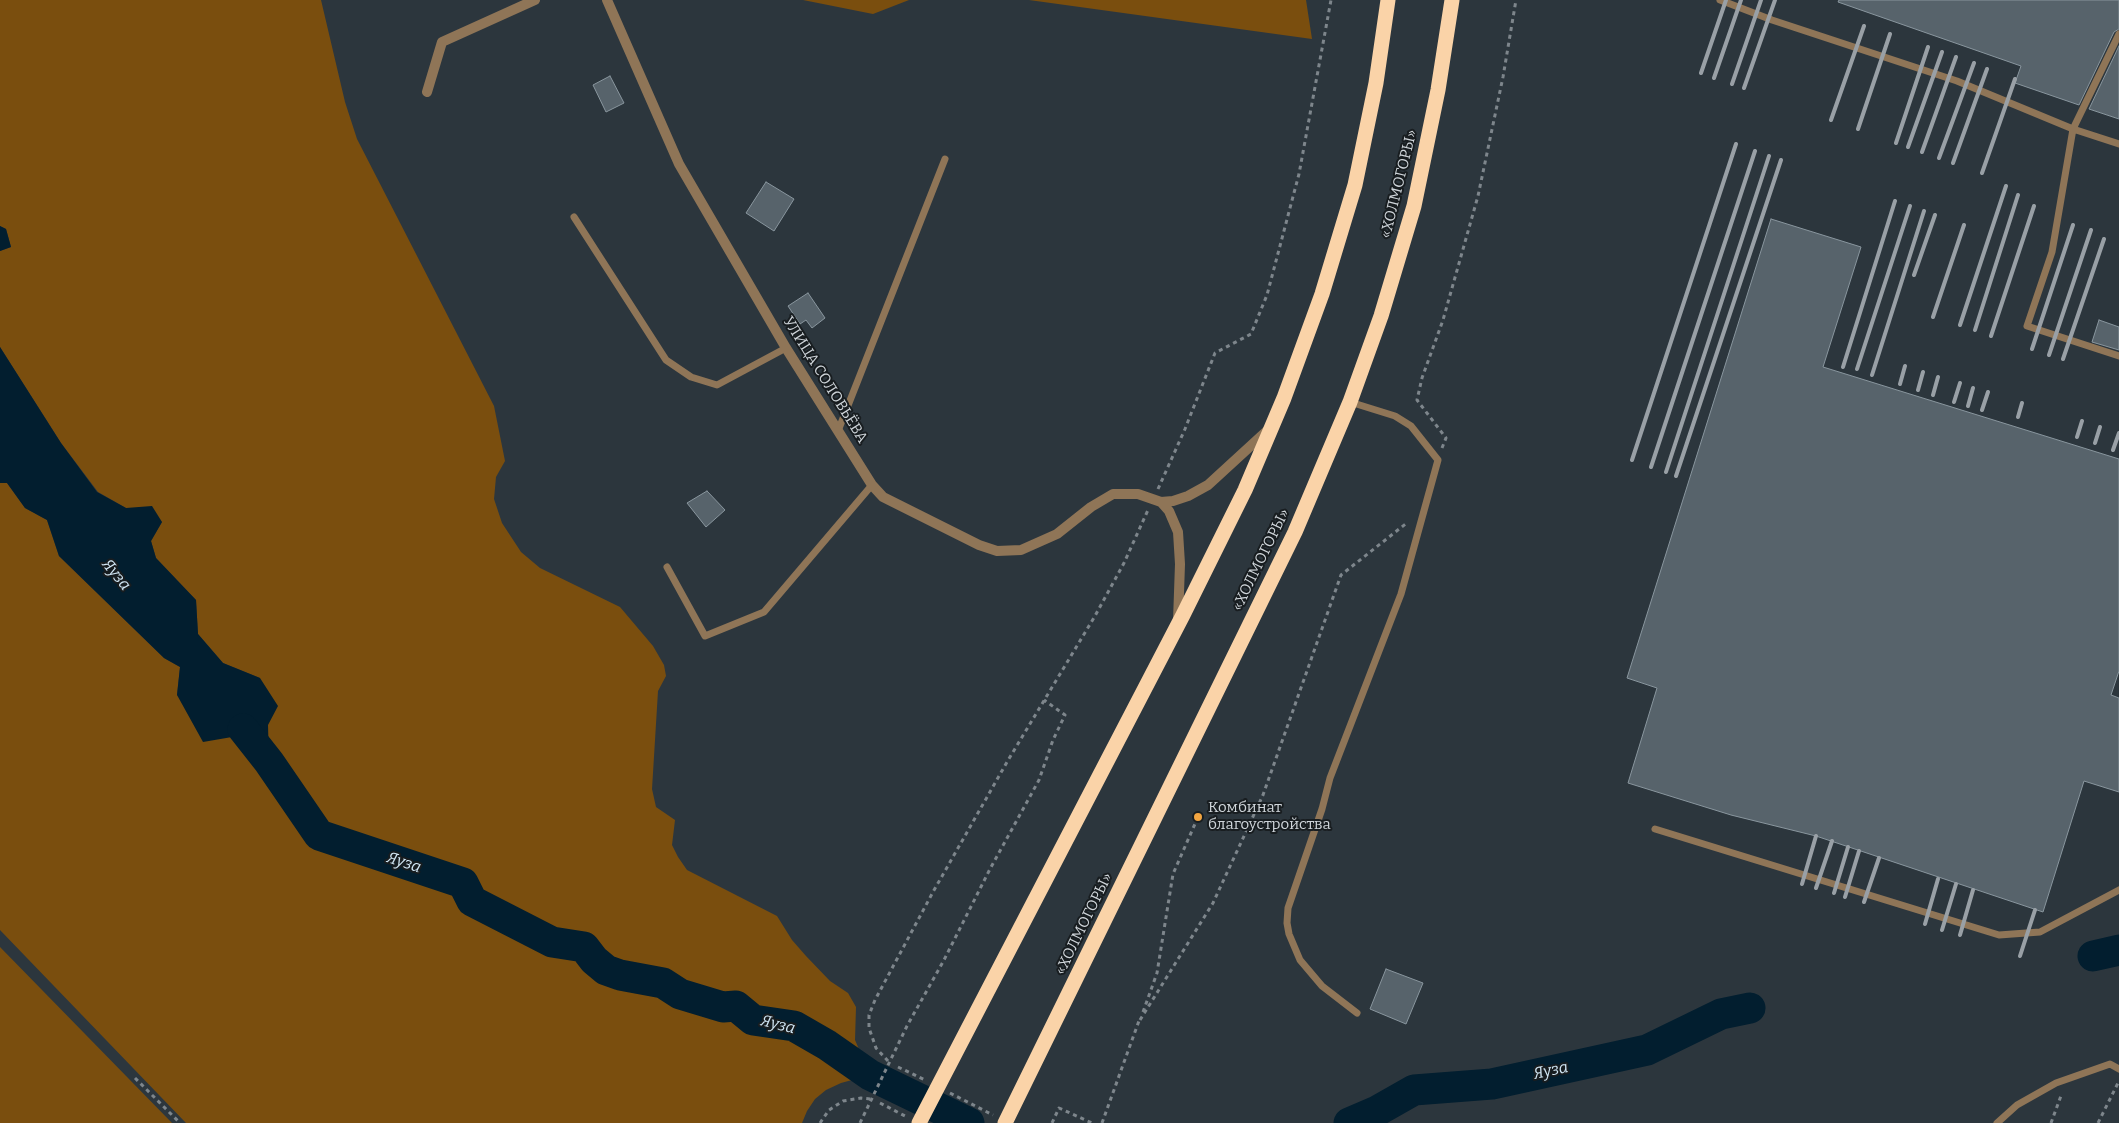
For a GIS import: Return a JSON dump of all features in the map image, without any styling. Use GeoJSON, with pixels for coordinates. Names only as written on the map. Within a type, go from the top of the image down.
{"type":"FeatureCollection","features":[{"type":"Feature","properties":{"kind":"highway"},"geometry":{"type":"LineString","coordinates":[[915,1121],[946,1068],[1177,626],[1245,490],[1272,426],[1322,294],[1355,185],[1376,83],[1388,0]]}},
{"type":"Feature","properties":{"kind":"highway","name":"«ХОЛМОГОРЫ»"},"geometry":{"type":"LineString","coordinates":[[1005,1123],[1295,532],[1350,402],[1381,316],[1414,206],[1438,90],[1452,0]]}},
{"type":"Feature","properties":{"kind":"street"},"geometry":{"type":"LineString","coordinates":[[427,92],[442,42],[535,0]]}},
{"type":"Feature","properties":{"kind":"street","name":"УЛИЦА СОЛОВЬЁВА"},"geometry":{"type":"LineString","coordinates":[[607,0],[679,164],[786,348],[872,485],[883,497],[979,545],[1009,552],[1021,550],[1057,534],[1091,507],[1113,494],[1138,494],[1157,500],[1172,501],[1188,496],[1208,485],[1272,426]]}},
{"type":"Feature","properties":{"kind":"street"},"geometry":{"type":"LineString","coordinates":[[1157,500],[1169,511],[1178,532],[1180,564],[1177,626]]}},
{"type":"Feature","properties":{"kind":"lane"},"geometry":{"type":"LineString","coordinates":[[1720,0],[1731,2],[1772,20],[1957,81],[2073,129],[2119,144]]}},
{"type":"Feature","properties":{"kind":"lane"},"geometry":{"type":"LineString","coordinates":[[2119,34],[2073,129],[2052,252],[2027,326],[2119,356]]}},
{"type":"Feature","properties":{"kind":"lane"},"geometry":{"type":"LineString","coordinates":[[838,431],[945,159]]}},
{"type":"Feature","properties":{"kind":"lane"},"geometry":{"type":"LineString","coordinates":[[574,218],[666,360],[691,377],[717,386],[786,348]]}},
{"type":"Feature","properties":{"kind":"lane"},"geometry":{"type":"LineString","coordinates":[[1350,402],[1395,416],[1411,426],[1438,460],[1401,594],[1330,778],[1322,809],[1288,908],[1287,923],[1289,934],[1300,960],[1322,986],[1357,1013]]}},
{"type":"Feature","properties":{"kind":"lane"},"geometry":{"type":"LineString","coordinates":[[667,567],[705,636],[764,612],[872,485]]}},
{"type":"Feature","properties":{"kind":"lane"},"geometry":{"type":"LineString","coordinates":[[1655,828],[1999,935],[2040,932],[2119,890]]}},
{"type":"Feature","properties":{"kind":"lane"},"geometry":{"type":"LineString","coordinates":[[1997,1123],[2017,1105],[2056,1083],[2110,1064],[2119,1069]]}},
{"type":"Feature","properties":{"kind":"path"},"geometry":{"type":"LineString","coordinates":[[888,1061],[876,1048],[868,1028],[869,1015],[875,1000],[933,892],[1116,578],[1157,500],[1215,353],[1250,334],[1267,296],[1299,174],[1331,0]]}},
{"type":"Feature","properties":{"kind":"path"},"geometry":{"type":"LineString","coordinates":[[1438,460],[1446,438],[1417,400],[1422,378],[1443,320],[1478,196],[1503,77],[1516,0]]}},
{"type":"Feature","properties":{"kind":"path"},"geometry":{"type":"LineString","coordinates":[[1140,1020],[1213,903],[1263,796],[1341,575],[1409,522]]}},
{"type":"Feature","properties":{"kind":"path"},"geometry":{"type":"LineString","coordinates":[[860,1123],[907,1026],[1039,780],[1052,740],[1065,715],[1044,700]]}},
{"type":"Feature","properties":{"kind":"path"},"geometry":{"type":"LineString","coordinates":[[1102,1123],[1156,973],[1172,874],[1198,817]]}},
{"type":"Feature","properties":{"kind":"path"},"geometry":{"type":"LineString","coordinates":[[135,1078],[180,1123]]}},
{"type":"Feature","properties":{"kind":"path"},"geometry":{"type":"LineString","coordinates":[[2051,1123],[2067,1079]]}},
{"type":"Feature","properties":{"kind":"path"},"geometry":{"type":"LineString","coordinates":[[2098,1123],[2119,1080]]}},
{"type":"Feature","properties":{"kind":"path"},"geometry":{"type":"LineString","coordinates":[[820,1123],[829,1110],[843,1101],[861,1098],[870,1099]]}},
{"type":"Feature","properties":{"kind":"path"},"geometry":{"type":"LineString","coordinates":[[880,1103],[915,1121]]}},
{"type":"Feature","properties":{"kind":"path"},"geometry":{"type":"LineString","coordinates":[[1052,1123],[1059,1108],[1092,1123]]}},
{"type":"Feature","properties":{"kind":"shaded area"},"geometry":{"type":"Polygon","coordinates":[[[0,0],[321,0],[345,102],[357,139],[494,406],[505,461],[496,477],[494,499],[502,523],[521,552],[540,568],[620,607],[653,646],[664,665],[666,676],[658,691],[652,789],[656,807],[675,820],[672,845],[678,857],[687,870],[777,916],[792,940],[806,956],[830,981],[848,993],[856,1007],[855,1040],[870,1075],[841,1083],[826,1090],[815,1099],[802,1123],[186,1123],[0,930],[0,483],[7,483],[25,508],[47,520],[59,556],[164,658],[180,667],[177,695],[232,737],[250,755],[260,678],[223,663],[198,634],[196,600],[156,558],[151,541],[162,522],[126,508],[98,492],[61,443],[0,347],[0,251],[11,247],[6,229],[0,226],[0,0]]]}},
{"type":"Feature","properties":{"kind":"shaded area"},"geometry":{"type":"Polygon","coordinates":[[[803,0],[909,0],[873,14],[803,0]]]}},
{"type":"Feature","properties":{"kind":"shaded area"},"geometry":{"type":"Polygon","coordinates":[[[1029,0],[1306,0],[1312,39],[1029,0]]]}},
{"type":"Feature","properties":{"kind":"shaded area"},"geometry":{"type":"Polygon","coordinates":[[[0,947],[172,1123],[0,1123],[0,947]]]}},
{"type":"Feature","properties":{"kind":"water"},"geometry":{"type":"Polygon","coordinates":[[[0,226],[6,229],[11,247],[0,251],[0,226]]]}},
{"type":"Feature","properties":{"kind":"water"},"geometry":{"type":"Polygon","coordinates":[[[0,347],[61,443],[97,492],[126,508],[152,506],[162,522],[151,541],[156,558],[196,600],[198,634],[223,663],[260,678],[278,706],[268,725],[269,762],[261,761],[250,755],[232,737],[203,742],[177,695],[180,667],[164,658],[59,556],[47,520],[25,508],[7,483],[0,483],[0,347]]]}},
{"type":"Feature","properties":{"kind":"building"},"geometry":{"type":"Polygon","coordinates":[[[1839,0],[2119,0],[2119,29],[2114,32],[2079,105],[2015,83],[2021,66],[1838,2],[1839,0]]]}},
{"type":"Feature","properties":{"kind":"building"},"geometry":{"type":"Polygon","coordinates":[[[2119,46],[2119,119],[2089,109],[2119,46]]]}},
{"type":"Feature","properties":{"kind":"building"},"geometry":{"type":"Polygon","coordinates":[[[610,76],[624,103],[606,112],[593,85],[610,76]]]}},
{"type":"Feature","properties":{"kind":"building"},"geometry":{"type":"Polygon","coordinates":[[[766,182],[794,199],[774,231],[746,213],[766,182]]]}},
{"type":"Feature","properties":{"kind":"building"},"geometry":{"type":"Polygon","coordinates":[[[1771,219],[1861,247],[1823,367],[2119,459],[2119,671],[2111,695],[2119,698],[2119,792],[2084,781],[2043,912],[1816,836],[1731,815],[1628,783],[1657,688],[1627,678],[1771,219]]]}},
{"type":"Feature","properties":{"kind":"building"},"geometry":{"type":"Polygon","coordinates":[[[808,293],[825,318],[812,328],[806,320],[800,324],[788,306],[808,293]]]}},
{"type":"Feature","properties":{"kind":"building"},"geometry":{"type":"Polygon","coordinates":[[[2099,320],[2119,327],[2119,350],[2092,342],[2099,320]]]}},
{"type":"Feature","properties":{"kind":"building"},"geometry":{"type":"Polygon","coordinates":[[[707,491],[725,510],[706,527],[687,503],[707,491]]]}},
{"type":"Feature","properties":{"kind":"building"},"geometry":{"type":"Polygon","coordinates":[[[1386,969],[1423,983],[1406,1024],[1370,1009],[1386,969]]]}},
{"type":"Feature","properties":{"kind":"waterway","name":"Яуза"},"geometry":{"type":"LineString","coordinates":[[243,729],[269,762],[319,835],[463,883],[472,901],[552,942],[584,947],[594,960],[606,970],[620,975],[663,983],[680,994],[723,1007],[736,1006],[753,1020],[794,1026],[827,1045],[870,1075],[969,1123]]}},
{"type":"Feature","properties":{"kind":"waterway","name":"Яуза"},"geometry":{"type":"LineString","coordinates":[[2093,956],[2119,950]]}},
{"type":"Feature","properties":{"kind":"waterway","name":"Яуза"},"geometry":{"type":"LineString","coordinates":[[1349,1123],[1377,1111],[1414,1090],[1492,1084],[1647,1050],[1721,1014],[1750,1008]]}},
{"type":"Feature","properties":{"kind":"railway"},"geometry":{"type":"LineString","coordinates":[[1701,73],[1726,0]]}},
{"type":"Feature","properties":{"kind":"railway"},"geometry":{"type":"LineString","coordinates":[[1714,78],[1741,0]]}},
{"type":"Feature","properties":{"kind":"railway"},"geometry":{"type":"LineString","coordinates":[[1732,84],[1761,0]]}},
{"type":"Feature","properties":{"kind":"railway"},"geometry":{"type":"LineString","coordinates":[[1744,88],[1775,0]]}},
{"type":"Feature","properties":{"kind":"railway"},"geometry":{"type":"LineString","coordinates":[[1831,120],[1864,26]]}},
{"type":"Feature","properties":{"kind":"railway"},"geometry":{"type":"LineString","coordinates":[[1858,129],[1890,34]]}},
{"type":"Feature","properties":{"kind":"railway"},"geometry":{"type":"LineString","coordinates":[[1896,143],[1928,47]]}},
{"type":"Feature","properties":{"kind":"railway"},"geometry":{"type":"LineString","coordinates":[[1908,147],[1942,52]]}},
{"type":"Feature","properties":{"kind":"railway"},"geometry":{"type":"LineString","coordinates":[[1922,152],[1956,57]]}},
{"type":"Feature","properties":{"kind":"railway"},"geometry":{"type":"LineString","coordinates":[[1939,158],[1974,63]]}},
{"type":"Feature","properties":{"kind":"railway"},"geometry":{"type":"LineString","coordinates":[[1953,163],[1987,69]]}},
{"type":"Feature","properties":{"kind":"railway"},"geometry":{"type":"LineString","coordinates":[[1982,173],[2015,79]]}},
{"type":"Feature","properties":{"kind":"railway"},"geometry":{"type":"LineString","coordinates":[[1632,460],[1736,144]]}},
{"type":"Feature","properties":{"kind":"railway"},"geometry":{"type":"LineString","coordinates":[[1651,467],[1755,151]]}},
{"type":"Feature","properties":{"kind":"railway"},"geometry":{"type":"LineString","coordinates":[[1666,472],[1769,156]]}},
{"type":"Feature","properties":{"kind":"railway"},"geometry":{"type":"LineString","coordinates":[[1676,476],[1781,160]]}},
{"type":"Feature","properties":{"kind":"railway"},"geometry":{"type":"LineString","coordinates":[[1960,325],[2006,186]]}},
{"type":"Feature","properties":{"kind":"railway"},"geometry":{"type":"LineString","coordinates":[[1975,330],[2018,195]]}},
{"type":"Feature","properties":{"kind":"railway"},"geometry":{"type":"LineString","coordinates":[[1843,367],[1895,201]]}},
{"type":"Feature","properties":{"kind":"railway"},"geometry":{"type":"LineString","coordinates":[[1857,369],[1910,206]]}},
{"type":"Feature","properties":{"kind":"railway"},"geometry":{"type":"LineString","coordinates":[[1991,336],[2034,206]]}},
{"type":"Feature","properties":{"kind":"railway"},"geometry":{"type":"LineString","coordinates":[[1872,375],[1924,211]]}},
{"type":"Feature","properties":{"kind":"railway"},"geometry":{"type":"LineString","coordinates":[[1914,275],[1935,215]]}},
{"type":"Feature","properties":{"kind":"railway"},"geometry":{"type":"LineString","coordinates":[[1933,317],[1964,225]]}},
{"type":"Feature","properties":{"kind":"railway"},"geometry":{"type":"LineString","coordinates":[[2032,349],[2073,225]]}},
{"type":"Feature","properties":{"kind":"railway"},"geometry":{"type":"LineString","coordinates":[[2049,355],[2091,230]]}},
{"type":"Feature","properties":{"kind":"railway"},"geometry":{"type":"LineString","coordinates":[[2063,359],[2104,239]]}},
{"type":"Feature","properties":{"kind":"railway"},"geometry":{"type":"LineString","coordinates":[[1900,384],[1905,366]]}},
{"type":"Feature","properties":{"kind":"railway"},"geometry":{"type":"LineString","coordinates":[[1918,390],[1923,372]]}},
{"type":"Feature","properties":{"kind":"railway"},"geometry":{"type":"LineString","coordinates":[[1933,395],[1938,377]]}},
{"type":"Feature","properties":{"kind":"railway"},"geometry":{"type":"LineString","coordinates":[[1954,402],[1960,383]]}},
{"type":"Feature","properties":{"kind":"railway"},"geometry":{"type":"LineString","coordinates":[[1968,406],[1973,388]]}},
{"type":"Feature","properties":{"kind":"railway"},"geometry":{"type":"LineString","coordinates":[[1982,410],[1988,392]]}},
{"type":"Feature","properties":{"kind":"railway"},"geometry":{"type":"LineString","coordinates":[[2018,417],[2022,403]]}},
{"type":"Feature","properties":{"kind":"railway"},"geometry":{"type":"LineString","coordinates":[[2077,437],[2082,421]]}},
{"type":"Feature","properties":{"kind":"railway"},"geometry":{"type":"LineString","coordinates":[[2095,443],[2100,427]]}},
{"type":"Feature","properties":{"kind":"railway"},"geometry":{"type":"LineString","coordinates":[[2113,450],[2119,433]]}},
{"type":"Feature","properties":{"kind":"railway"},"geometry":{"type":"LineString","coordinates":[[1802,884],[1816,836]]}},
{"type":"Feature","properties":{"kind":"railway"},"geometry":{"type":"LineString","coordinates":[[1816,888],[1832,841]]}},
{"type":"Feature","properties":{"kind":"railway"},"geometry":{"type":"LineString","coordinates":[[1834,893],[1848,847]]}},
{"type":"Feature","properties":{"kind":"railway"},"geometry":{"type":"LineString","coordinates":[[1845,897],[1859,851]]}},
{"type":"Feature","properties":{"kind":"railway"},"geometry":{"type":"LineString","coordinates":[[1864,902],[1879,858]]}},
{"type":"Feature","properties":{"kind":"railway"},"geometry":{"type":"LineString","coordinates":[[1925,924],[1938,879]]}},
{"type":"Feature","properties":{"kind":"railway"},"geometry":{"type":"LineString","coordinates":[[1942,930],[1956,884]]}},
{"type":"Feature","properties":{"kind":"railway"},"geometry":{"type":"LineString","coordinates":[[1960,935],[1973,890]]}},
{"type":"Feature","properties":{"kind":"railway"},"geometry":{"type":"LineString","coordinates":[[2020,956],[2035,910]]}},
{"type":"Feature","properties":{"kind":"place","name":"Комбинат благоустройства"},"geometry":{"type":"Point","coordinates":[1198,817]}}]}
